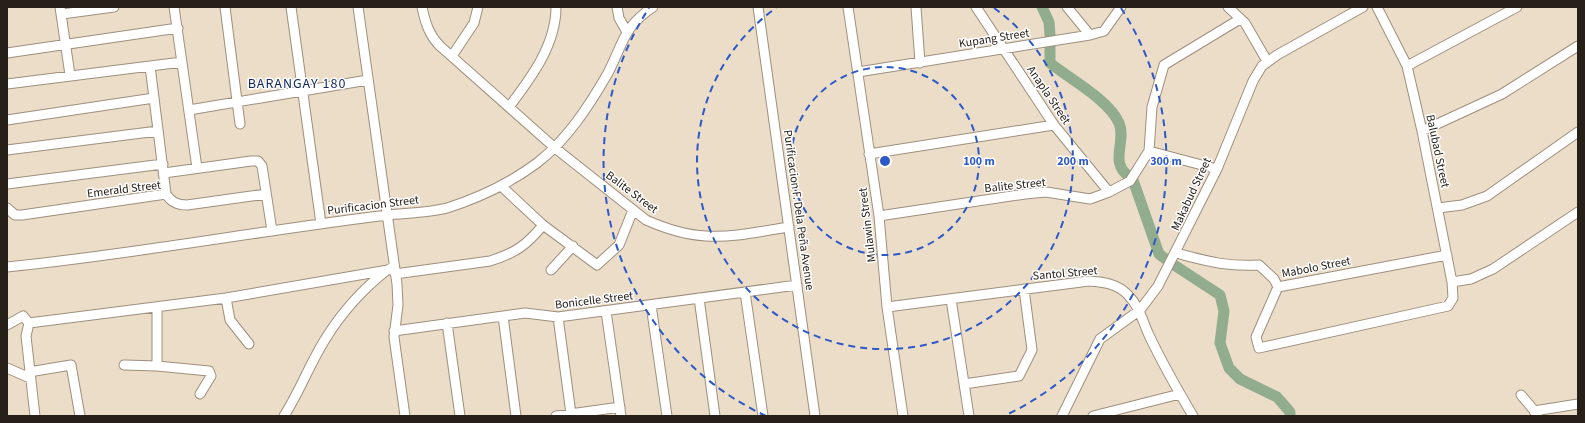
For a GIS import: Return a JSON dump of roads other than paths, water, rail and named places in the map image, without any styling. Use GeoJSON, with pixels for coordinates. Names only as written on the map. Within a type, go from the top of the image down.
{"type":"FeatureCollection","features":[{"type":"Feature","properties":{"kind":"street"},"geometry":{"type":"LineString","coordinates":[[70,75],[61,11],[114,7]]}},
{"type":"Feature","properties":{"kind":"street"},"geometry":{"type":"LineString","coordinates":[[174,7],[197,168]]}},
{"type":"Feature","properties":{"kind":"street"},"geometry":{"type":"LineString","coordinates":[[225,7],[240,124]]}},
{"type":"Feature","properties":{"kind":"street"},"geometry":{"type":"LineString","coordinates":[[291,7],[321,224]]}},
{"type":"Feature","properties":{"kind":"street"},"geometry":{"type":"LineString","coordinates":[[358,7],[392,270],[398,305],[394,331],[394,343],[405,416]]}},
{"type":"Feature","properties":{"kind":"street"},"geometry":{"type":"LineString","coordinates":[[422,7],[427,27],[433,39],[452,56],[474,23],[478,7]]}},
{"type":"Feature","properties":{"kind":"street"},"geometry":{"type":"LineString","coordinates":[[509,107],[540,62],[555,24],[556,7]]}},
{"type":"Feature","properties":{"kind":"street"},"geometry":{"type":"LineString","coordinates":[[617,7],[619,18],[627,32]]}},
{"type":"Feature","properties":{"kind":"street","name":"Purificacion Street"},"geometry":{"type":"LineString","coordinates":[[7,267],[444,208],[501,186],[530,168],[555,148],[597,92],[627,32],[635,20],[643,10],[653,7]]}},
{"type":"Feature","properties":{"kind":"street","name":"Purificacion F. Dela Peña Avenue"},"geometry":{"type":"LineString","coordinates":[[758,7],[816,416]]}},
{"type":"Feature","properties":{"kind":"street","name":"Mulawin Street"},"geometry":{"type":"LineString","coordinates":[[848,7],[879,216],[887,307],[903,416]]}},
{"type":"Feature","properties":{"kind":"street"},"geometry":{"type":"LineString","coordinates":[[916,7],[920,63]]}},
{"type":"Feature","properties":{"kind":"street","name":"Anapla Street"},"geometry":{"type":"LineString","coordinates":[[976,7],[1054,125],[1109,192]]}},
{"type":"Feature","properties":{"kind":"street"},"geometry":{"type":"LineString","coordinates":[[1066,7],[1090,35]]}},
{"type":"Feature","properties":{"kind":"street","name":"Kupang Street"},"geometry":{"type":"LineString","coordinates":[[858,72],[1090,35],[1104,31],[1121,7]]}},
{"type":"Feature","properties":{"kind":"street"},"geometry":{"type":"LineString","coordinates":[[1228,7],[1245,23],[1267,61]]}},
{"type":"Feature","properties":{"kind":"street","name":"Makabud Street"},"geometry":{"type":"LineString","coordinates":[[1062,416],[1100,339],[1140,310],[1153,294],[1176,253],[1216,169],[1256,74],[1267,61],[1363,7]]}},
{"type":"Feature","properties":{"kind":"street","name":"Balubad Street"},"geometry":{"type":"LineString","coordinates":[[1278,287],[1256,337],[1259,348],[1448,306],[1453,298],[1452,282],[1438,208],[1407,66],[1377,7]]}},
{"type":"Feature","properties":{"kind":"street"},"geometry":{"type":"LineString","coordinates":[[1407,66],[1516,7]]}},
{"type":"Feature","properties":{"kind":"street","name":"Balite Street"},"geometry":{"type":"LineString","coordinates":[[879,216],[1032,193],[1046,192],[1090,199],[1109,192],[1130,181],[1149,151],[1152,107],[1164,65],[1240,19]]}},
{"type":"Feature","properties":{"kind":"street"},"geometry":{"type":"LineString","coordinates":[[7,53],[178,28]]}},
{"type":"Feature","properties":{"kind":"street"},"geometry":{"type":"LineString","coordinates":[[1422,131],[1502,94],[1578,46]]}},
{"type":"Feature","properties":{"kind":"street","name":"Balite Street"},"geometry":{"type":"LineString","coordinates":[[452,56],[555,148],[646,220],[659,226],[704,236],[746,234],[789,227]]}},
{"type":"Feature","properties":{"kind":"street"},"geometry":{"type":"LineString","coordinates":[[7,84],[182,62]]}},
{"type":"Feature","properties":{"kind":"street"},"geometry":{"type":"LineString","coordinates":[[150,66],[166,194]]}},
{"type":"Feature","properties":{"kind":"street"},"geometry":{"type":"LineString","coordinates":[[189,110],[368,80]]}},
{"type":"Feature","properties":{"kind":"street"},"geometry":{"type":"LineString","coordinates":[[7,120],[154,98]]}},
{"type":"Feature","properties":{"kind":"street"},"geometry":{"type":"LineString","coordinates":[[869,154],[1054,125]]}},
{"type":"Feature","properties":{"kind":"street"},"geometry":{"type":"LineString","coordinates":[[7,150],[158,131]]}},
{"type":"Feature","properties":{"kind":"street"},"geometry":{"type":"LineString","coordinates":[[1438,208],[1462,205],[1487,196],[1578,132]]}},
{"type":"Feature","properties":{"kind":"street"},"geometry":{"type":"LineString","coordinates":[[1149,151],[1216,169]]}},
{"type":"Feature","properties":{"kind":"street"},"geometry":{"type":"LineString","coordinates":[[7,184],[163,168],[197,168],[258,161],[262,166],[272,231]]}},
{"type":"Feature","properties":{"kind":"street"},"geometry":{"type":"LineString","coordinates":[[501,186],[543,225],[597,265],[619,245],[633,210]]}},
{"type":"Feature","properties":{"kind":"street","name":"Emerald Street"},"geometry":{"type":"LineString","coordinates":[[7,208],[15,215],[22,215],[166,194],[174,203],[181,205],[266,194]]}},
{"type":"Feature","properties":{"kind":"street"},"geometry":{"type":"LineString","coordinates":[[1452,282],[1471,278],[1493,269],[1578,212]]}},
{"type":"Feature","properties":{"kind":"street"},"geometry":{"type":"LineString","coordinates":[[29,323],[157,308],[226,298],[392,270],[490,261],[523,247],[543,225]]}},
{"type":"Feature","properties":{"kind":"street"},"geometry":{"type":"LineString","coordinates":[[551,270],[573,246]]}},
{"type":"Feature","properties":{"kind":"street","name":"Mabolo Street"},"geometry":{"type":"LineString","coordinates":[[1176,253],[1235,267],[1259,265],[1274,279],[1278,287],[1447,255]]}},
{"type":"Feature","properties":{"kind":"street"},"geometry":{"type":"LineString","coordinates":[[284,416],[325,339],[339,319],[374,281],[392,270]]}},
{"type":"Feature","properties":{"kind":"street","name":"Santol Street"},"geometry":{"type":"LineString","coordinates":[[887,307],[1089,281],[1105,282],[1117,287],[1128,295],[1140,310],[1148,332],[1193,416]]}},
{"type":"Feature","properties":{"kind":"street","name":"Bonicelle Street"},"geometry":{"type":"LineString","coordinates":[[394,331],[531,312],[558,317],[797,285]]}},
{"type":"Feature","properties":{"kind":"street"},"geometry":{"type":"LineString","coordinates":[[964,384],[1018,376],[1032,350],[1024,289]]}},
{"type":"Feature","properties":{"kind":"street"},"geometry":{"type":"LineString","coordinates":[[745,292],[763,416]]}},
{"type":"Feature","properties":{"kind":"street"},"geometry":{"type":"LineString","coordinates":[[226,298],[230,320],[249,344]]}},
{"type":"Feature","properties":{"kind":"street"},"geometry":{"type":"LineString","coordinates":[[699,298],[716,416]]}},
{"type":"Feature","properties":{"kind":"street"},"geometry":{"type":"LineString","coordinates":[[951,299],[970,416]]}},
{"type":"Feature","properties":{"kind":"street"},"geometry":{"type":"LineString","coordinates":[[651,305],[667,416]]}},
{"type":"Feature","properties":{"kind":"street"},"geometry":{"type":"LineString","coordinates":[[157,308],[157,366]]}},
{"type":"Feature","properties":{"kind":"street"},"geometry":{"type":"LineString","coordinates":[[556,416],[620,411],[606,311]]}},
{"type":"Feature","properties":{"kind":"street"},"geometry":{"type":"LineString","coordinates":[[7,325],[23,316],[29,323]]}},
{"type":"Feature","properties":{"kind":"street"},"geometry":{"type":"LineString","coordinates":[[503,316],[516,416]]}},
{"type":"Feature","properties":{"kind":"street"},"geometry":{"type":"LineString","coordinates":[[558,317],[571,414]]}},
{"type":"Feature","properties":{"kind":"street"},"geometry":{"type":"LineString","coordinates":[[29,323],[26,336],[35,416]]}},
{"type":"Feature","properties":{"kind":"street"},"geometry":{"type":"LineString","coordinates":[[447,323],[460,416]]}},
{"type":"Feature","properties":{"kind":"street"},"geometry":{"type":"LineString","coordinates":[[7,368],[30,375],[71,365],[80,416]]}},
{"type":"Feature","properties":{"kind":"street"},"geometry":{"type":"LineString","coordinates":[[124,365],[157,366],[209,371],[211,376],[200,394]]}},
{"type":"Feature","properties":{"kind":"street"},"geometry":{"type":"LineString","coordinates":[[1093,416],[1180,394]]}},
{"type":"Feature","properties":{"kind":"street"},"geometry":{"type":"LineString","coordinates":[[1521,395],[1537,414],[1578,404]]}},
{"type":"Feature","properties":{"kind":"waterway"},"geometry":{"type":"LineString","coordinates":[[1042,7],[1049,22],[1050,35]]}},
{"type":"Feature","properties":{"kind":"waterway"},"geometry":{"type":"LineString","coordinates":[[1050,45],[1050,63],[1088,90],[1114,114],[1121,130],[1119,152],[1120,165],[1130,177]]}},
{"type":"Feature","properties":{"kind":"waterway"},"geometry":{"type":"LineString","coordinates":[[1133,180],[1159,254],[1167,260]]}},
{"type":"Feature","properties":{"kind":"waterway"},"geometry":{"type":"LineString","coordinates":[[1171,263],[1220,295],[1224,311],[1220,343],[1229,368],[1240,379],[1277,397],[1290,412],[1290,416]]}},
{"type":"Feature","properties":{"kind":"district","name":"BARANGAY 180"},"geometry":{"type":"Point","coordinates":[297,83]}}]}
